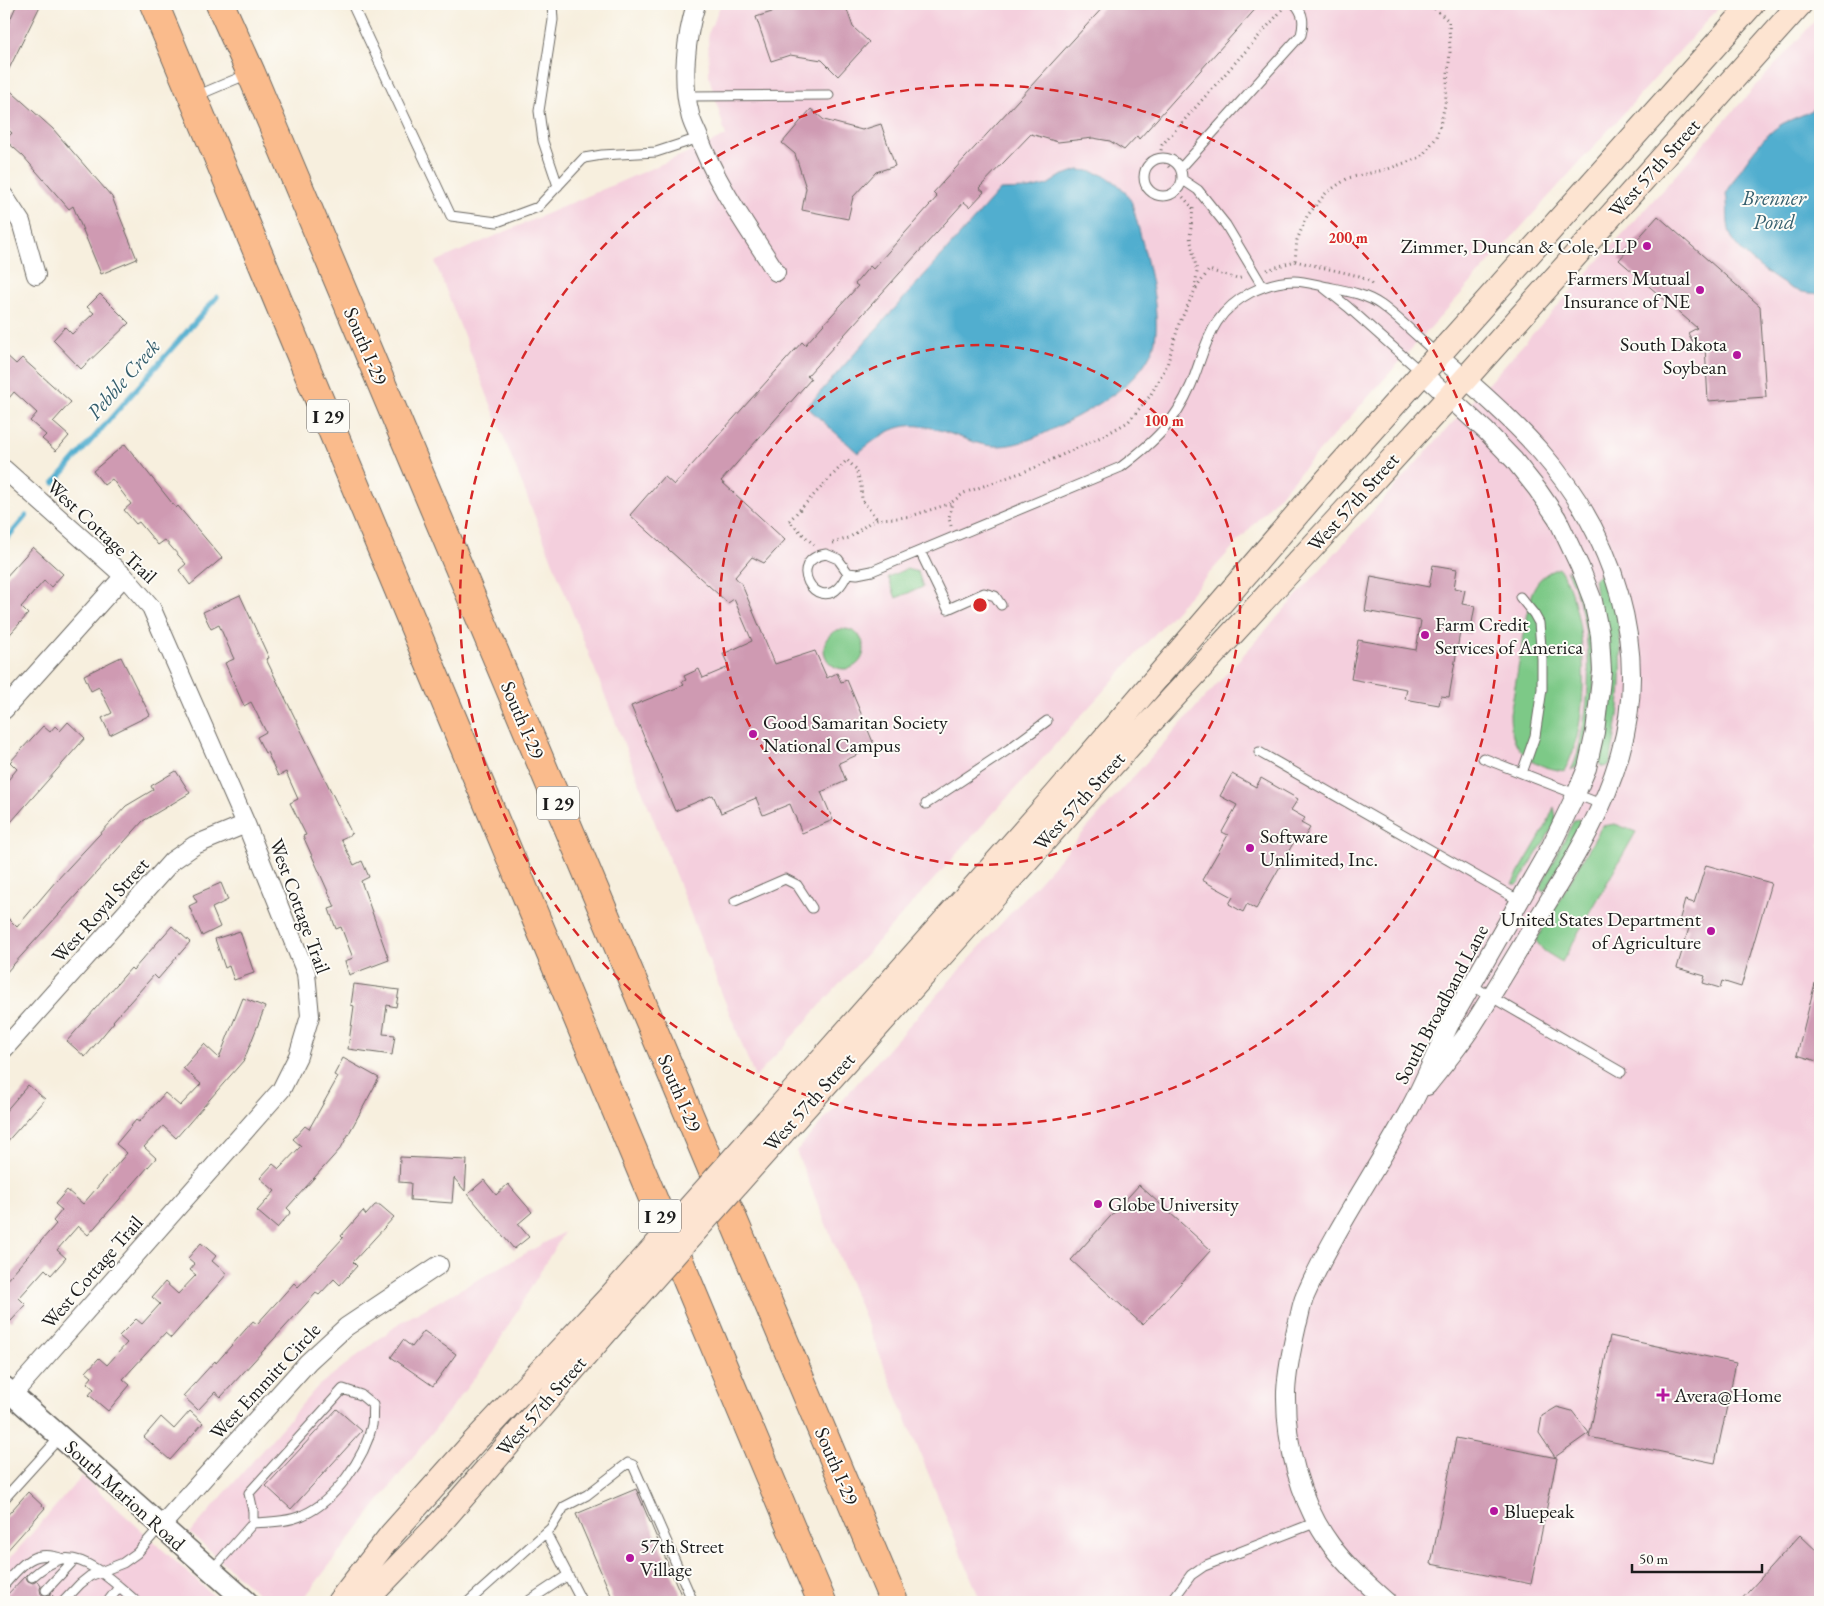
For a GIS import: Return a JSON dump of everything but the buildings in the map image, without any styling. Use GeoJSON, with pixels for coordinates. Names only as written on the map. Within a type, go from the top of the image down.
{"type":"FeatureCollection","features":[{"type":"Feature","properties":{"kind":"highway","name":"I 29"},"geometry":{"type":"LineString","coordinates":[[154,4],[822,1602]]}},
{"type":"Feature","properties":{"kind":"highway","name":"South I-29"},"geometry":{"type":"LineString","coordinates":[[220,4],[251,73],[894,1602]]}},
{"type":"Feature","properties":{"kind":"main road","name":"West 57th Street"},"geometry":{"type":"LineString","coordinates":[[364,1602],[441,1522],[616,1305],[774,1127],[1318,490],[1752,4]]}},
{"type":"Feature","properties":{"kind":"main road","name":"West 57th Street"},"geometry":{"type":"LineString","coordinates":[[774,1127],[1338,520],[1800,4]]}},
{"type":"Feature","properties":{"kind":"main road","name":"West 57th Street"},"geometry":{"type":"LineString","coordinates":[[340,1602],[391,1535],[474,1442],[616,1305]]}},
{"type":"Feature","properties":{"kind":"street"},"geometry":{"type":"LineString","coordinates":[[696,4],[690,25],[685,71],[690,114],[708,161],[730,201],[776,272]]}},
{"type":"Feature","properties":{"kind":"street"},"geometry":{"type":"LineString","coordinates":[[4,196],[21,222],[36,275]]}},
{"type":"Feature","properties":{"kind":"street","name":"South Broadband Lane"},"geometry":{"type":"LineString","coordinates":[[1411,1106],[1471,1029],[1578,852],[1601,804],[1620,754],[1627,724],[1631,683],[1626,616],[1611,565],[1578,501],[1531,440],[1466,379],[1438,356]]}},
{"type":"Feature","properties":{"kind":"street","name":"South Broadband Lane"},"geometry":{"type":"LineString","coordinates":[[1386,1602],[1351,1570],[1331,1544],[1312,1514],[1298,1475],[1289,1436],[1286,1392],[1292,1346],[1304,1298],[1326,1254],[1411,1106],[1438,1045],[1551,846],[1576,794],[1587,768],[1595,732],[1602,671],[1600,635],[1593,601],[1580,567],[1557,518],[1537,489],[1500,445],[1422,374]]}},
{"type":"Feature","properties":{"kind":"street","name":"West Cottage Trail"},"geometry":{"type":"LineString","coordinates":[[4,469],[124,576],[151,607],[246,824],[306,973],[310,1016],[298,1056],[281,1090],[8,1391]]}},
{"type":"Feature","properties":{"kind":"street"},"geometry":{"type":"LineString","coordinates":[[4,710],[124,576]]}},
{"type":"Feature","properties":{"kind":"street","name":"West Royal Street"},"geometry":{"type":"LineString","coordinates":[[4,1049],[172,861],[195,845],[246,824]]}},
{"type":"Feature","properties":{"kind":"street","name":"West Emmitt Circle"},"geometry":{"type":"LineString","coordinates":[[160,1527],[308,1362],[346,1327],[439,1265]]}},
{"type":"Feature","properties":{"kind":"street","name":"South Marion Road"},"geometry":{"type":"LineString","coordinates":[[8,1391],[247,1602]]}},
{"type":"Feature","properties":{"kind":"lane"},"geometry":{"type":"LineString","coordinates":[[352,4],[450,216],[497,222],[538,207],[584,158],[656,152],[699,138]]}},
{"type":"Feature","properties":{"kind":"lane"},"geometry":{"type":"LineString","coordinates":[[552,4],[553,20],[539,111],[543,141],[558,186]]}},
{"type":"Feature","properties":{"kind":"lane"},"geometry":{"type":"LineString","coordinates":[[1181,168],[1301,35],[1304,23],[1301,10],[1295,4]]}},
{"type":"Feature","properties":{"kind":"lane"},"geometry":{"type":"LineString","coordinates":[[193,97],[251,73]]}},
{"type":"Feature","properties":{"kind":"lane"},"geometry":{"type":"LineString","coordinates":[[688,96],[829,95]]}},
{"type":"Feature","properties":{"kind":"lane"},"geometry":{"type":"LineString","coordinates":[[1168,158],[1178,163],[1183,180],[1177,190],[1165,196],[1152,193],[1144,182],[1146,169],[1155,159],[1168,158]]}},
{"type":"Feature","properties":{"kind":"lane"},"geometry":{"type":"LineString","coordinates":[[1183,180],[1198,190],[1226,225],[1263,287]]}},
{"type":"Feature","properties":{"kind":"lane"},"geometry":{"type":"LineString","coordinates":[[848,573],[839,588],[828,593],[816,591],[807,581],[806,575],[810,562],[814,558],[826,554],[838,559],[848,573],[857,574],[872,571],[1121,467],[1146,449],[1174,418],[1190,385],[1208,338],[1229,308],[1248,293],[1263,287],[1295,281],[1355,292],[1381,306],[1438,356]]}},
{"type":"Feature","properties":{"kind":"lane"},"geometry":{"type":"LineString","coordinates":[[1321,286],[1348,307],[1422,374]]}},
{"type":"Feature","properties":{"kind":"lane"},"geometry":{"type":"LineString","coordinates":[[920,551],[948,608],[984,593],[994,596],[1001,605]]}},
{"type":"Feature","properties":{"kind":"lane"},"geometry":{"type":"LineString","coordinates":[[1520,597],[1539,623],[1542,659],[1542,689],[1535,736],[1522,773]]}},
{"type":"Feature","properties":{"kind":"lane"},"geometry":{"type":"LineString","coordinates":[[926,804],[1009,749],[1047,721]]}},
{"type":"Feature","properties":{"kind":"lane"},"geometry":{"type":"LineString","coordinates":[[1259,752],[1520,901]]}},
{"type":"Feature","properties":{"kind":"lane"},"geometry":{"type":"LineString","coordinates":[[1483,758],[1601,804]]}},
{"type":"Feature","properties":{"kind":"lane"},"geometry":{"type":"LineString","coordinates":[[735,901],[785,879],[797,885],[812,908]]}},
{"type":"Feature","properties":{"kind":"lane"},"geometry":{"type":"LineString","coordinates":[[1471,985],[1621,1072]]}},
{"type":"Feature","properties":{"kind":"lane"},"geometry":{"type":"LineString","coordinates":[[211,1571],[253,1523],[253,1511],[249,1493],[343,1389],[361,1395],[372,1405],[372,1424],[361,1454],[347,1477],[321,1504],[303,1516],[282,1521],[253,1523]]}},
{"type":"Feature","properties":{"kind":"lane"},"geometry":{"type":"LineString","coordinates":[[4,1499],[60,1437]]}},
{"type":"Feature","properties":{"kind":"lane"},"geometry":{"type":"LineString","coordinates":[[468,1602],[546,1533],[564,1507],[587,1495],[628,1463],[633,1465],[693,1602]]}},
{"type":"Feature","properties":{"kind":"lane"},"geometry":{"type":"LineString","coordinates":[[1171,1602],[1191,1575],[1204,1566],[1317,1522]]}},
{"type":"Feature","properties":{"kind":"lane"},"geometry":{"type":"LineString","coordinates":[[63,1602],[90,1576],[123,1563],[138,1553],[160,1527]]}},
{"type":"Feature","properties":{"kind":"lane"},"geometry":{"type":"LineString","coordinates":[[546,1533],[582,1602]]}},
{"type":"Feature","properties":{"kind":"lane"},"geometry":{"type":"LineString","coordinates":[[4,1584],[27,1561],[37,1555],[51,1554],[63,1559],[81,1561],[101,1571],[137,1602]]}},
{"type":"Feature","properties":{"kind":"lane"},"geometry":{"type":"LineString","coordinates":[[32,1577],[44,1566],[63,1559]]}},
{"type":"Feature","properties":{"kind":"lane"},"geometry":{"type":"LineString","coordinates":[[46,1590],[74,1560]]}},
{"type":"Feature","properties":{"kind":"lane"},"geometry":{"type":"LineString","coordinates":[[527,1602],[568,1575]]}},
{"type":"Feature","properties":{"kind":"lane"},"geometry":{"type":"LineString","coordinates":[[108,1600],[119,1587]]}},
{"type":"Feature","properties":{"kind":"path"},"geometry":{"type":"LineString","coordinates":[[830,544],[849,538],[877,519],[911,516],[952,502],[964,493],[1034,468],[1103,436],[1128,422],[1150,396],[1166,365],[1179,324],[1195,290],[1209,270],[1237,279],[1295,261],[1297,240],[1307,216],[1326,193],[1348,178],[1388,169],[1421,157],[1437,137],[1445,105],[1450,52],[1449,21],[1429,4]]}},
{"type":"Feature","properties":{"kind":"path"},"geometry":{"type":"LineString","coordinates":[[813,550],[817,548],[789,521],[847,460],[856,469],[861,485],[862,500],[877,519]]}},
{"type":"Feature","properties":{"kind":"path"},"geometry":{"type":"LineString","coordinates":[[952,502],[949,518],[954,536]]}},
{"type":"Feature","properties":{"kind":"shaded area"},"geometry":{"type":"Polygon","coordinates":[[[721,4],[1722,4],[755,1078],[435,262],[726,136],[709,77],[708,34],[721,4]]]}},
{"type":"Feature","properties":{"kind":"shaded area"},"geometry":{"type":"Polygon","coordinates":[[[1820,15],[1820,1602],[981,1602],[796,1151],[1820,15]]]}},
{"type":"Feature","properties":{"kind":"shaded area"},"geometry":{"type":"Polygon","coordinates":[[[564,1232],[486,1363],[301,1602],[267,1602],[190,1533],[318,1386],[401,1322],[564,1232]]]}},
{"type":"Feature","properties":{"kind":"shaded area"},"geometry":{"type":"Polygon","coordinates":[[[82,1476],[220,1602],[4,1602],[4,1565],[82,1476]]]}},
{"type":"Feature","properties":{"kind":"green space"},"geometry":{"type":"Polygon","coordinates":[[[1559,568],[1569,587],[1577,611],[1583,669],[1579,727],[1573,752],[1564,771],[1541,765],[1524,754],[1518,747],[1514,737],[1510,714],[1531,595],[1541,578],[1559,568]]]}},
{"type":"Feature","properties":{"kind":"green space"},"geometry":{"type":"Polygon","coordinates":[[[906,569],[918,572],[923,587],[896,598],[888,577],[906,569]]]}},
{"type":"Feature","properties":{"kind":"green space"},"geometry":{"type":"Polygon","coordinates":[[[1566,570],[1573,574],[1585,605],[1593,656],[1594,685],[1591,714],[1580,762],[1578,766],[1571,770],[1578,753],[1585,716],[1588,652],[1581,608],[1575,588],[1566,570]]]}},
{"type":"Feature","properties":{"kind":"green space"},"geometry":{"type":"Polygon","coordinates":[[[1603,573],[1606,577],[1617,615],[1621,653],[1621,689],[1617,726],[1610,764],[1606,767],[1601,766],[1598,762],[1606,720],[1609,687],[1594,580],[1603,573]]]}},
{"type":"Feature","properties":{"kind":"green space"},"geometry":{"type":"Polygon","coordinates":[[[840,629],[848,629],[855,632],[861,638],[864,649],[861,660],[855,666],[848,669],[840,669],[833,666],[827,660],[824,653],[824,645],[827,638],[833,632],[840,629]]]}},
{"type":"Feature","properties":{"kind":"green space"},"geometry":{"type":"Polygon","coordinates":[[[1554,807],[1555,824],[1518,884],[1512,884],[1546,826],[1554,807]]]}},
{"type":"Feature","properties":{"kind":"green space"},"geometry":{"type":"Polygon","coordinates":[[[1578,819],[1584,823],[1545,891],[1541,890],[1541,886],[1574,820],[1578,819]]]}},
{"type":"Feature","properties":{"kind":"green space"},"geometry":{"type":"Polygon","coordinates":[[[1615,824],[1636,832],[1562,962],[1544,951],[1536,941],[1602,826],[1615,824]]]}},
{"type":"Feature","properties":{"kind":"water","name":"Brenner Pond"},"geometry":{"type":"Polygon","coordinates":[[[1820,105],[1820,294],[1806,293],[1787,286],[1760,268],[1743,253],[1731,235],[1728,223],[1726,194],[1743,166],[1766,137],[1782,124],[1820,105]]]}},
{"type":"Feature","properties":{"kind":"water"},"geometry":{"type":"Polygon","coordinates":[[[1078,170],[1103,175],[1116,183],[1128,195],[1132,203],[1146,256],[1154,297],[1156,333],[1153,348],[1147,360],[1131,380],[1110,397],[1057,427],[1026,441],[1005,446],[983,444],[936,429],[911,426],[891,430],[858,453],[807,407],[1000,190],[1029,189],[1047,185],[1061,176],[1078,170]]]}},
{"type":"Feature","properties":{"kind":"waterway","name":"Pebble Creek"},"geometry":{"type":"LineString","coordinates":[[54,483],[217,297]]}},
{"type":"Feature","properties":{"kind":"waterway","name":"Pebble Creek"},"geometry":{"type":"LineString","coordinates":[[4,542],[26,516]]}},
{"type":"Feature","properties":{"kind":"place","name":"Zimmer, Duncan & Cole, LLP"},"geometry":{"type":"Point","coordinates":[1647,246]}},
{"type":"Feature","properties":{"kind":"place","name":"Farmers Mutual Insurance of NE"},"geometry":{"type":"Point","coordinates":[1700,290]}},
{"type":"Feature","properties":{"kind":"place","name":"South Dakota Soybean"},"geometry":{"type":"Point","coordinates":[1737,355]}},
{"type":"Feature","properties":{"kind":"place","name":"Farm Credit Services of America"},"geometry":{"type":"Point","coordinates":[1425,635]}},
{"type":"Feature","properties":{"kind":"place","name":"Good Samaritan Society National Campus"},"geometry":{"type":"Point","coordinates":[753,734]}},
{"type":"Feature","properties":{"kind":"place","name":"Software Unlimited, Inc."},"geometry":{"type":"Point","coordinates":[1250,848]}},
{"type":"Feature","properties":{"kind":"place","name":"United States Department of Agriculture"},"geometry":{"type":"Point","coordinates":[1711,931]}},
{"type":"Feature","properties":{"kind":"place","name":"Globe University"},"geometry":{"type":"Point","coordinates":[1098,1204]}},
{"type":"Feature","properties":{"kind":"place","name":"Avera@Home"},"geometry":{"type":"Point","coordinates":[1663,1395]}},
{"type":"Feature","properties":{"kind":"place","name":"Bluepeak"},"geometry":{"type":"Point","coordinates":[1494,1511]}},
{"type":"Feature","properties":{"kind":"place","name":"57th Street Village"},"geometry":{"type":"Point","coordinates":[630,1558]}}]}
